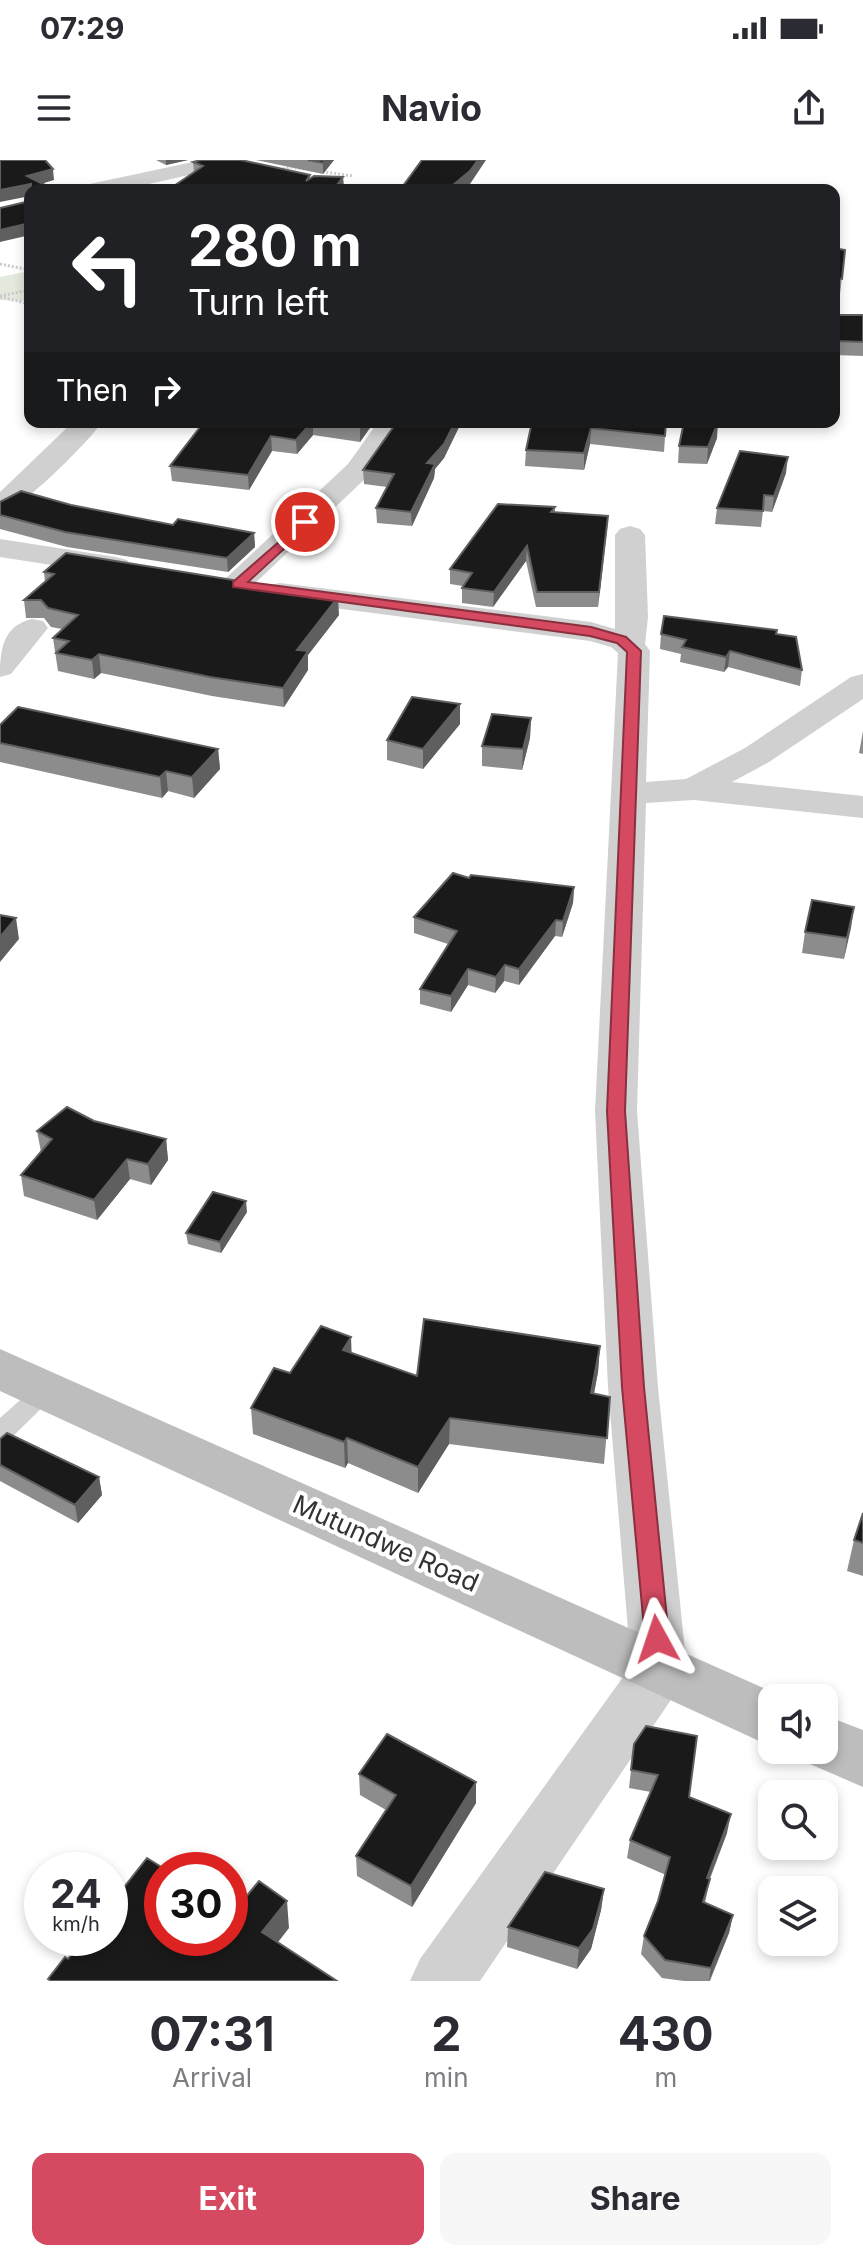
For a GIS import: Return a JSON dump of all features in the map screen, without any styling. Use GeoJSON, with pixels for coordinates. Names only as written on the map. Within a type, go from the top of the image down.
{"type":"FeatureCollection","features":[{"type":"Feature","properties":{"kind":"main road","name":"Mutundwe Road"},"geometry":{"type":"LineString","coordinates":[[23,1380],[465,1578],[659,1671],[758,1714]]}},
{"type":"Feature","properties":{"kind":"main road"},"geometry":{"type":"LineString","coordinates":[[838,1748],[863,1759]]}},
{"type":"Feature","properties":{"kind":"street"},"geometry":{"type":"LineString","coordinates":[[121,184],[227,161],[271,173]]}},
{"type":"Feature","properties":{"kind":"street"},"geometry":{"type":"LineString","coordinates":[[0,506],[20,492],[82,428]]}},
{"type":"Feature","properties":{"kind":"street"},"geometry":{"type":"LineString","coordinates":[[387,428],[358,470],[288,540],[219,582],[575,629],[629,644],[634,651],[616,1111],[633,1387],[659,1671],[442,1981]]}},
{"type":"Feature","properties":{"kind":"street"},"geometry":{"type":"LineString","coordinates":[[629,644],[632,617],[630,535]]}},
{"type":"Feature","properties":{"kind":"street"},"geometry":{"type":"LineString","coordinates":[[0,548],[148,571]]}},
{"type":"Feature","properties":{"kind":"street"},"geometry":{"type":"LineString","coordinates":[[0,667],[32,628]]}},
{"type":"Feature","properties":{"kind":"street"},"geometry":{"type":"LineString","coordinates":[[694,789],[757,755],[863,684]]}},
{"type":"Feature","properties":{"kind":"street"},"geometry":{"type":"LineString","coordinates":[[628,794],[694,789],[863,807]]}},
{"type":"Feature","properties":{"kind":"lane"},"geometry":{"type":"LineString","coordinates":[[0,1433],[23,1380]]}},
{"type":"Feature","properties":{"kind":"path"},"geometry":{"type":"LineString","coordinates":[[271,173],[290,167],[353,176]]}},
{"type":"Feature","properties":{"kind":"path"},"geometry":{"type":"LineString","coordinates":[[0,264],[24,269]]}},
{"type":"Feature","properties":{"kind":"path"},"geometry":{"type":"LineString","coordinates":[[0,297],[24,292]]}},
{"type":"Feature","properties":{"kind":"path"},"geometry":{"type":"LineString","coordinates":[[0,297],[24,303]]}},
{"type":"Feature","properties":{"kind":"shaded area"},"geometry":{"type":"Polygon","coordinates":[[[24,272],[24,301],[0,300],[0,277],[24,272]]]}},
{"type":"Feature","properties":{"kind":"building"},"geometry":{"type":"Polygon","coordinates":[[[0,160],[45,160],[53,169],[27,176],[43,184],[24,184],[0,190],[0,160]]]}},
{"type":"Feature","properties":{"kind":"building"},"geometry":{"type":"Polygon","coordinates":[[[241,160],[310,175],[306,181],[314,176],[343,177],[338,184],[177,184],[203,166],[193,162],[241,160]]]}},
{"type":"Feature","properties":{"kind":"building"},"geometry":{"type":"Polygon","coordinates":[[[422,160],[478,160],[454,184],[404,184],[422,160]]]}},
{"type":"Feature","properties":{"kind":"building"},"geometry":{"type":"Polygon","coordinates":[[[24,202],[24,224],[0,230],[0,208],[24,202]]]}},
{"type":"Feature","properties":{"kind":"building"},"geometry":{"type":"Polygon","coordinates":[[[840,249],[845,250],[840,279],[840,249]]]}},
{"type":"Feature","properties":{"kind":"building"},"geometry":{"type":"Polygon","coordinates":[[[840,315],[863,315],[863,342],[840,341],[840,315]]]}},
{"type":"Feature","properties":{"kind":"building"},"geometry":{"type":"Polygon","coordinates":[[[199,428],[307,428],[296,440],[271,436],[248,475],[170,466],[199,428]]]}},
{"type":"Feature","properties":{"kind":"building"},"geometry":{"type":"Polygon","coordinates":[[[393,428],[452,428],[444,444],[427,463],[435,464],[411,512],[376,508],[394,474],[363,470],[393,428]]]}},
{"type":"Feature","properties":{"kind":"building"},"geometry":{"type":"Polygon","coordinates":[[[531,428],[591,428],[584,453],[526,450],[531,428]]]}},
{"type":"Feature","properties":{"kind":"building"},"geometry":{"type":"Polygon","coordinates":[[[591,428],[666,428],[665,436],[591,428]]]}},
{"type":"Feature","properties":{"kind":"building"},"geometry":{"type":"Polygon","coordinates":[[[683,428],[716,428],[708,447],[679,446],[683,428]]]}},
{"type":"Feature","properties":{"kind":"building"},"geometry":{"type":"Polygon","coordinates":[[[740,451],[788,457],[774,496],[764,495],[763,511],[717,508],[740,451]]]}},
{"type":"Feature","properties":{"kind":"building"},"geometry":{"type":"Polygon","coordinates":[[[21,491],[71,505],[173,525],[178,519],[254,533],[227,558],[65,532],[0,515],[0,502],[21,491]]]}},
{"type":"Feature","properties":{"kind":"building"},"geometry":{"type":"Polygon","coordinates":[[[498,504],[555,507],[551,512],[608,516],[599,592],[537,592],[527,546],[494,592],[462,588],[472,573],[450,569],[498,504]]]}},
{"type":"Feature","properties":{"kind":"building"},"geometry":{"type":"Polygon","coordinates":[[[66,553],[338,597],[297,650],[308,651],[283,688],[210,677],[99,654],[92,660],[56,653],[69,641],[53,638],[78,615],[48,608],[41,600],[24,600],[54,574],[44,572],[66,553]]]}},
{"type":"Feature","properties":{"kind":"building"},"geometry":{"type":"Polygon","coordinates":[[[664,616],[777,630],[776,634],[796,637],[802,670],[730,651],[726,657],[682,647],[686,640],[661,634],[664,616]]]}},
{"type":"Feature","properties":{"kind":"building"},"geometry":{"type":"Polygon","coordinates":[[[412,697],[460,704],[423,749],[387,740],[412,697]]]}},
{"type":"Feature","properties":{"kind":"building"},"geometry":{"type":"Polygon","coordinates":[[[18,707],[218,749],[192,777],[166,771],[160,777],[0,743],[0,725],[18,707]]]}},
{"type":"Feature","properties":{"kind":"building"},"geometry":{"type":"Polygon","coordinates":[[[492,714],[531,718],[523,749],[482,746],[492,714]]]}},
{"type":"Feature","properties":{"kind":"building"},"geometry":{"type":"Polygon","coordinates":[[[453,873],[469,878],[471,875],[574,887],[563,921],[556,920],[519,969],[505,965],[496,977],[468,969],[451,996],[420,989],[457,931],[414,917],[453,873]]]}},
{"type":"Feature","properties":{"kind":"building"},"geometry":{"type":"Polygon","coordinates":[[[812,900],[854,907],[847,938],[805,932],[812,900]]]}},
{"type":"Feature","properties":{"kind":"building"},"geometry":{"type":"Polygon","coordinates":[[[0,915],[16,918],[0,937],[0,915]]]}},
{"type":"Feature","properties":{"kind":"building"},"geometry":{"type":"Polygon","coordinates":[[[67,1107],[94,1121],[166,1139],[148,1164],[127,1159],[94,1200],[21,1175],[52,1139],[37,1131],[67,1107]]]}},
{"type":"Feature","properties":{"kind":"building"},"geometry":{"type":"Polygon","coordinates":[[[213,1192],[246,1201],[220,1242],[186,1233],[213,1192]]]}},
{"type":"Feature","properties":{"kind":"building"},"geometry":{"type":"Polygon","coordinates":[[[424,1319],[600,1346],[591,1393],[610,1397],[607,1438],[450,1418],[418,1467],[347,1438],[344,1442],[251,1408],[274,1368],[290,1373],[321,1326],[351,1337],[343,1350],[417,1376],[424,1319]]]}},
{"type":"Feature","properties":{"kind":"building"},"geometry":{"type":"Polygon","coordinates":[[[7,1433],[99,1477],[75,1505],[0,1465],[0,1439],[7,1433]]]}},
{"type":"Feature","properties":{"kind":"building"},"geometry":{"type":"Polygon","coordinates":[[[863,1513],[863,1543],[854,1540],[863,1513]]]}},
{"type":"Feature","properties":{"kind":"building"},"geometry":{"type":"Polygon","coordinates":[[[646,1726],[697,1736],[689,1797],[731,1814],[707,1878],[710,1879],[703,1902],[733,1915],[711,1968],[665,1960],[644,1936],[670,1857],[630,1840],[658,1775],[631,1770],[634,1744],[646,1726]]]}},
{"type":"Feature","properties":{"kind":"building"},"geometry":{"type":"Polygon","coordinates":[[[387,1734],[476,1782],[411,1886],[356,1856],[396,1795],[359,1774],[387,1734]]]}},
{"type":"Feature","properties":{"kind":"building"},"geometry":{"type":"Polygon","coordinates":[[[144,1862],[144,1956],[248,1956],[248,1895],[259,1881],[287,1901],[262,1932],[337,1981],[48,1979],[65,1957],[128,1956],[128,1882],[144,1862]]]}},
{"type":"Feature","properties":{"kind":"building"},"geometry":{"type":"Polygon","coordinates":[[[545,1872],[604,1889],[593,1929],[579,1948],[508,1927],[545,1872]]]}},
{"type":"Feature","properties":{"kind":"route"},"geometry":{"type":"LineString","coordinates":[[305,522],[237,584],[298,595],[368,601],[591,632],[622,640],[634,651],[616,1111],[633,1387],[657,1639]]}}]}
